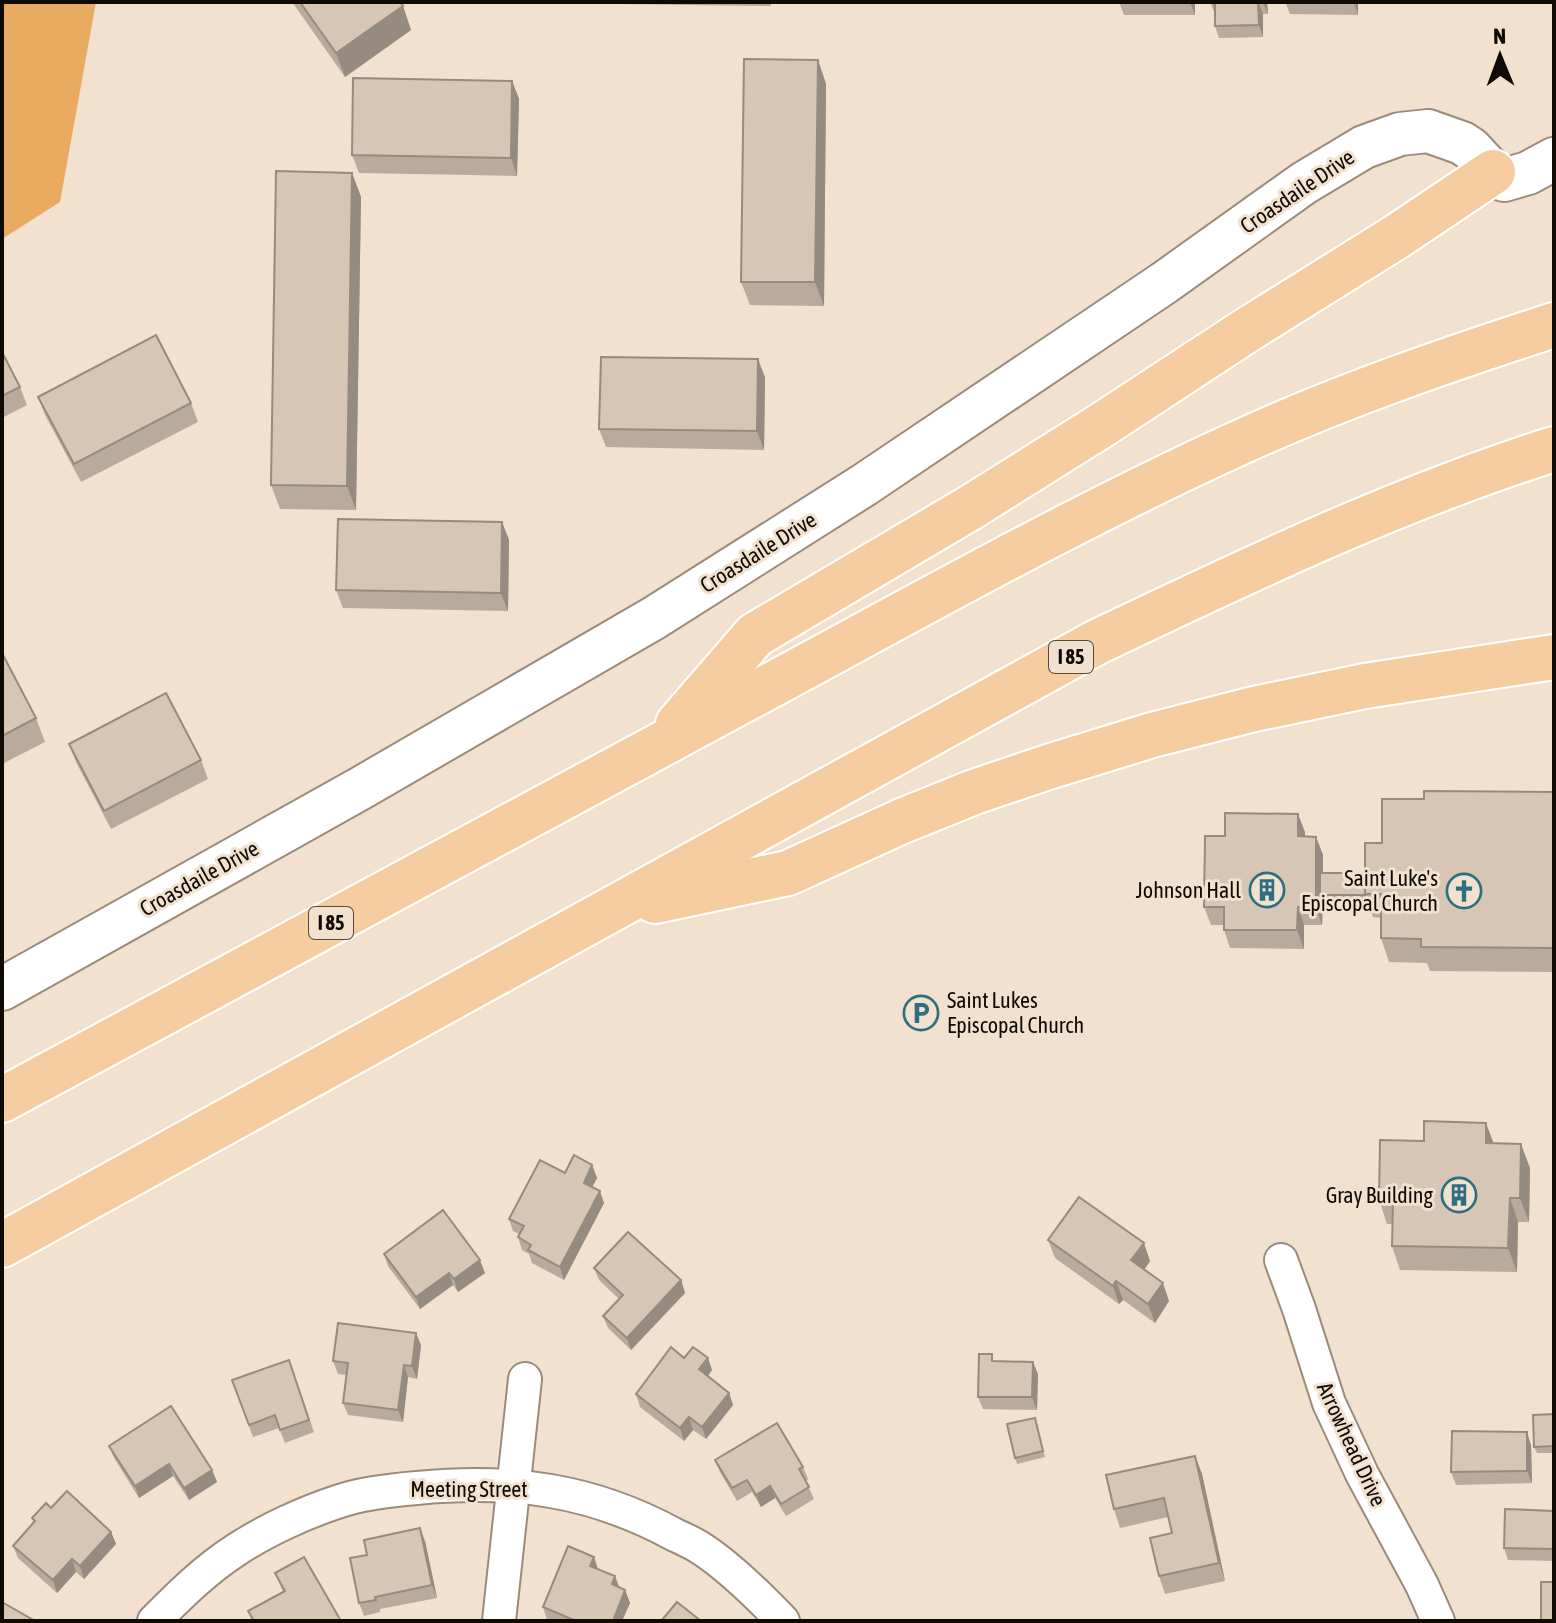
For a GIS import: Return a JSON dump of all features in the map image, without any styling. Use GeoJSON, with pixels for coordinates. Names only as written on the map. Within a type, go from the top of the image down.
{"type":"FeatureCollection","features":[{"type":"Feature","properties":{"kind":"highway"},"geometry":{"type":"LineString","coordinates":[[659,746],[755,635],[1012,482],[1493,172]]}},
{"type":"Feature","properties":{"kind":"highway","name":"I 85"},"geometry":{"type":"LineString","coordinates":[[2,1100],[1091,515],[1246,440],[1377,386],[1554,325]]}},
{"type":"Feature","properties":{"kind":"highway","name":"I 85"},"geometry":{"type":"LineString","coordinates":[[2,1245],[1097,642],[1244,572],[1409,501],[1554,449]]}},
{"type":"Feature","properties":{"kind":"highway"},"geometry":{"type":"LineString","coordinates":[[609,911],[788,873],[974,792],[1152,735],[1254,709],[1365,686],[1554,657]]}},
{"type":"Feature","properties":{"kind":"street","name":"Croasdaile Drive"},"geometry":{"type":"LineString","coordinates":[[2,989],[361,788],[654,618],[864,485],[1164,283],[1304,183],[1364,147],[1400,134],[1428,131],[1462,143],[1493,172]]}},
{"type":"Feature","properties":{"kind":"street"},"geometry":{"type":"LineString","coordinates":[[1554,132],[1493,172],[1499,179],[1513,178],[1554,159]]}},
{"type":"Feature","properties":{"kind":"street","name":"Arrowhead Drive"},"geometry":{"type":"LineString","coordinates":[[1281,1260],[1329,1403],[1438,1621]]}},
{"type":"Feature","properties":{"kind":"street"},"geometry":{"type":"LineString","coordinates":[[499,1621],[525,1379]]}},
{"type":"Feature","properties":{"kind":"street","name":"Meeting Street"},"geometry":{"type":"LineString","coordinates":[[154,1621],[198,1578],[237,1549],[295,1519],[342,1500],[450,1485],[513,1486],[558,1491],[602,1502],[649,1521],[702,1549],[755,1592],[783,1621]]}},
{"type":"Feature","properties":{"kind":"shaded area"},"geometry":{"type":"Polygon","coordinates":[[[2,2],[96,2],[60,202],[2,239],[2,2]]]}},
{"type":"Feature","properties":{"kind":"building"},"geometry":{"type":"Polygon","coordinates":[[[300,2],[400,2],[403,6],[336,53],[300,2]]]}},
{"type":"Feature","properties":{"kind":"building"},"geometry":{"type":"Polygon","coordinates":[[[1215,2],[1258,2],[1259,25],[1215,26],[1215,2]]]}},
{"type":"Feature","properties":{"kind":"building"},"geometry":{"type":"Polygon","coordinates":[[[744,59],[818,60],[815,282],[741,282],[744,59]]]}},
{"type":"Feature","properties":{"kind":"building"},"geometry":{"type":"Polygon","coordinates":[[[353,78],[512,81],[511,158],[352,155],[353,78]]]}},
{"type":"Feature","properties":{"kind":"building"},"geometry":{"type":"Polygon","coordinates":[[[276,171],[352,173],[347,486],[271,485],[276,171]]]}},
{"type":"Feature","properties":{"kind":"building"},"geometry":{"type":"Polygon","coordinates":[[[156,335],[191,403],[74,464],[38,397],[156,335]]]}},
{"type":"Feature","properties":{"kind":"building"},"geometry":{"type":"Polygon","coordinates":[[[2,352],[20,387],[2,396],[2,352]]]}},
{"type":"Feature","properties":{"kind":"building"},"geometry":{"type":"Polygon","coordinates":[[[601,357],[758,359],[757,431],[599,429],[601,357]]]}},
{"type":"Feature","properties":{"kind":"building"},"geometry":{"type":"Polygon","coordinates":[[[338,519],[502,522],[501,593],[336,590],[338,519]]]}},
{"type":"Feature","properties":{"kind":"building"},"geometry":{"type":"Polygon","coordinates":[[[2,653],[36,718],[2,736],[2,653]]]}},
{"type":"Feature","properties":{"kind":"building"},"geometry":{"type":"Polygon","coordinates":[[[166,693],[201,760],[104,811],[69,744],[166,693]]]}},
{"type":"Feature","properties":{"kind":"building","name":"Saint Luke's Episcopal Church"},"geometry":{"type":"Polygon","coordinates":[[[1424,791],[1554,792],[1554,948],[1421,947],[1421,939],[1381,938],[1381,894],[1365,894],[1365,843],[1382,843],[1382,799],[1424,799],[1424,791]]]}},
{"type":"Feature","properties":{"kind":"building","name":"Johnson Hall"},"geometry":{"type":"Polygon","coordinates":[[[1225,813],[1298,814],[1298,836],[1316,837],[1316,907],[1298,907],[1297,930],[1224,930],[1224,907],[1204,907],[1205,836],[1225,836],[1225,813]]]}},
{"type":"Feature","properties":{"kind":"building"},"geometry":{"type":"Polygon","coordinates":[[[1320,873],[1365,873],[1365,895],[1320,895],[1320,873]]]}},
{"type":"Feature","properties":{"kind":"building","name":"Gray Building"},"geometry":{"type":"Polygon","coordinates":[[[1424,1121],[1486,1123],[1486,1143],[1521,1144],[1520,1198],[1510,1198],[1508,1248],[1392,1246],[1393,1200],[1379,1200],[1380,1140],[1424,1141],[1424,1121]]]}},
{"type":"Feature","properties":{"kind":"building"},"geometry":{"type":"Polygon","coordinates":[[[574,1155],[592,1165],[584,1183],[600,1191],[560,1267],[528,1250],[531,1245],[518,1237],[524,1226],[509,1219],[540,1160],[565,1173],[574,1155]]]}},
{"type":"Feature","properties":{"kind":"building"},"geometry":{"type":"Polygon","coordinates":[[[1079,1197],[1144,1243],[1131,1260],[1163,1283],[1148,1304],[1116,1281],[1113,1286],[1048,1240],[1079,1197]]]}},
{"type":"Feature","properties":{"kind":"building"},"geometry":{"type":"Polygon","coordinates":[[[443,1210],[480,1260],[454,1279],[449,1273],[416,1297],[384,1254],[443,1210]]]}},
{"type":"Feature","properties":{"kind":"building"},"geometry":{"type":"Polygon","coordinates":[[[628,1232],[681,1280],[627,1338],[603,1316],[623,1295],[594,1268],[628,1232]]]}},
{"type":"Feature","properties":{"kind":"building"},"geometry":{"type":"Polygon","coordinates":[[[338,1323],[416,1333],[412,1366],[404,1365],[398,1410],[343,1403],[348,1363],[333,1361],[338,1323]]]}},
{"type":"Feature","properties":{"kind":"building"},"geometry":{"type":"Polygon","coordinates":[[[671,1347],[684,1358],[693,1347],[708,1358],[699,1369],[729,1393],[702,1427],[689,1417],[680,1428],[636,1394],[671,1347]]]}},
{"type":"Feature","properties":{"kind":"building"},"geometry":{"type":"Polygon","coordinates":[[[979,1354],[992,1354],[992,1361],[1033,1362],[1032,1397],[978,1397],[979,1354]]]}},
{"type":"Feature","properties":{"kind":"building"},"geometry":{"type":"Polygon","coordinates":[[[289,1360],[309,1420],[280,1430],[275,1415],[249,1425],[232,1380],[289,1360]]]}},
{"type":"Feature","properties":{"kind":"building"},"geometry":{"type":"Polygon","coordinates":[[[171,1406],[212,1470],[184,1488],[169,1464],[135,1486],[109,1446],[171,1406]]]}},
{"type":"Feature","properties":{"kind":"building"},"geometry":{"type":"Polygon","coordinates":[[[1554,1414],[1554,1446],[1534,1447],[1533,1415],[1554,1414]]]}},
{"type":"Feature","properties":{"kind":"building"},"geometry":{"type":"Polygon","coordinates":[[[1035,1418],[1043,1451],[1015,1458],[1007,1424],[1035,1418]]]}},
{"type":"Feature","properties":{"kind":"building"},"geometry":{"type":"Polygon","coordinates":[[[777,1423],[803,1467],[799,1469],[809,1487],[781,1504],[770,1486],[756,1495],[747,1480],[732,1488],[715,1460],[777,1423]]]}},
{"type":"Feature","properties":{"kind":"building"},"geometry":{"type":"Polygon","coordinates":[[[1452,1431],[1527,1432],[1527,1471],[1451,1472],[1452,1431]]]}},
{"type":"Feature","properties":{"kind":"building"},"geometry":{"type":"Polygon","coordinates":[[[1195,1456],[1219,1563],[1159,1576],[1150,1538],[1172,1533],[1164,1498],[1114,1509],[1106,1475],[1195,1456]]]}},
{"type":"Feature","properties":{"kind":"building"},"geometry":{"type":"Polygon","coordinates":[[[67,1491],[111,1532],[80,1566],[72,1559],[53,1580],[13,1546],[46,1503],[51,1508],[67,1491]]]}},
{"type":"Feature","properties":{"kind":"building"},"geometry":{"type":"Polygon","coordinates":[[[1505,1509],[1554,1511],[1554,1549],[1504,1548],[1505,1509]]]}},
{"type":"Feature","properties":{"kind":"building"},"geometry":{"type":"Polygon","coordinates":[[[420,1528],[432,1585],[359,1603],[350,1558],[367,1555],[364,1540],[420,1528]]]}},
{"type":"Feature","properties":{"kind":"building"},"geometry":{"type":"Polygon","coordinates":[[[568,1546],[594,1557],[590,1566],[615,1576],[612,1584],[625,1590],[613,1621],[576,1621],[543,1607],[568,1546]]]}},
{"type":"Feature","properties":{"kind":"building"},"geometry":{"type":"Polygon","coordinates":[[[304,1557],[341,1621],[254,1621],[248,1611],[285,1591],[275,1573],[304,1557]]]}},
{"type":"Feature","properties":{"kind":"building"},"geometry":{"type":"Polygon","coordinates":[[[1541,1582],[1554,1582],[1554,1621],[1541,1621],[1541,1582]]]}},
{"type":"Feature","properties":{"kind":"building"},"geometry":{"type":"Polygon","coordinates":[[[2,1602],[35,1621],[2,1621],[2,1602]]]}},
{"type":"Feature","properties":{"kind":"building"},"geometry":{"type":"Polygon","coordinates":[[[677,1602],[701,1621],[661,1621],[677,1602]]]}},
{"type":"Feature","properties":{"kind":"place","name":"Johnson Hall"},"geometry":{"type":"Point","coordinates":[1267,890]}},
{"type":"Feature","properties":{"kind":"place","name":"Saint Luke's Episcopal Church"},"geometry":{"type":"Point","coordinates":[1464,891]}},
{"type":"Feature","properties":{"kind":"place","name":"Saint Lukes Episcopal Church"},"geometry":{"type":"Point","coordinates":[921,1013]}},
{"type":"Feature","properties":{"kind":"place","name":"Gray Building"},"geometry":{"type":"Point","coordinates":[1459,1195]}}]}
